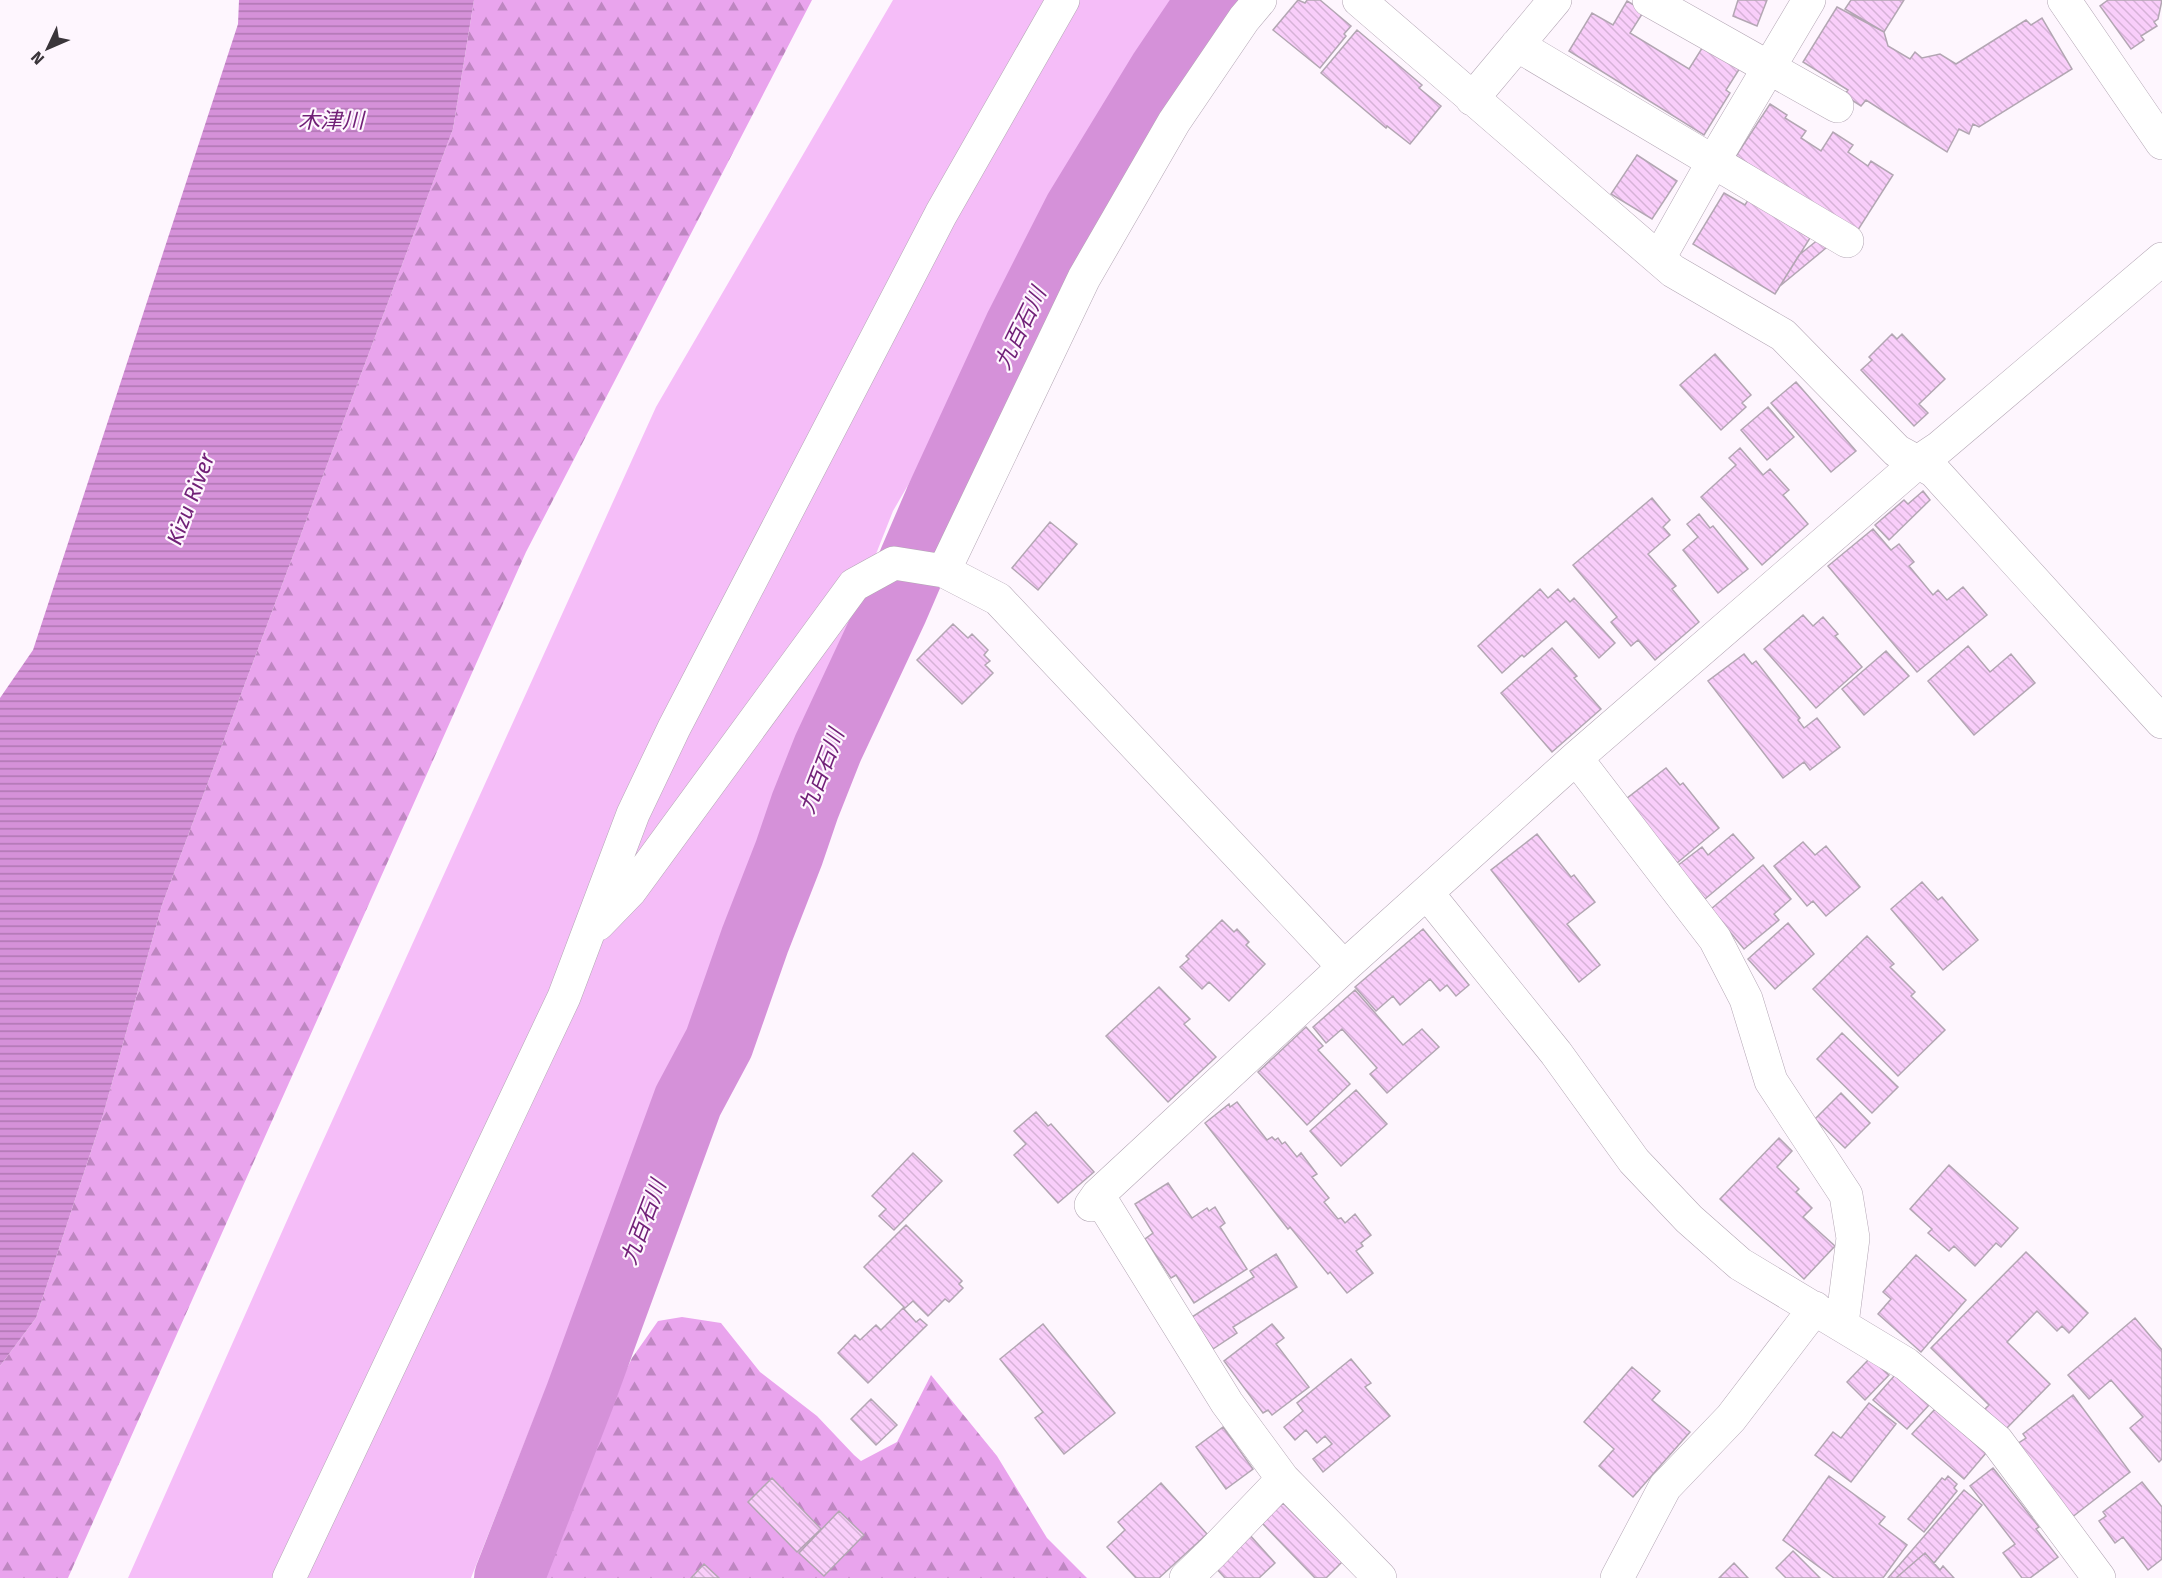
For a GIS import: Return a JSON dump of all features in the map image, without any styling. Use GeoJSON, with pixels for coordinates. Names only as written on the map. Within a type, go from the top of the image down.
{"type":"FeatureCollection","features":[{"type":"Feature","properties":{"kind":"street"},"geometry":{"type":"LineString","coordinates":[[289,1578],[564,997],[633,814],[674,728],[941,214],[1063,0]]}},
{"type":"Feature","properties":{"kind":"street"},"geometry":{"type":"LineString","coordinates":[[944,571],[1084,278],[1174,122],[1244,19],[1260,0]]}},
{"type":"Feature","properties":{"kind":"street"},"geometry":{"type":"LineString","coordinates":[[1359,0],[1673,271],[1783,335],[1897,451],[1934,471],[2162,722]]}},
{"type":"Feature","properties":{"kind":"street"},"geometry":{"type":"LineString","coordinates":[[1472,99],[1555,0]]}},
{"type":"Feature","properties":{"kind":"street"},"geometry":{"type":"LineString","coordinates":[[1649,0],[1837,106]]}},
{"type":"Feature","properties":{"kind":"street"},"geometry":{"type":"LineString","coordinates":[[1659,258],[1809,0]]}},
{"type":"Feature","properties":{"kind":"street"},"geometry":{"type":"LineString","coordinates":[[2064,0],[2162,143]]}},
{"type":"Feature","properties":{"kind":"street"},"geometry":{"type":"LineString","coordinates":[[1517,45],[1847,241]]}},
{"type":"Feature","properties":{"kind":"street"},"geometry":{"type":"LineString","coordinates":[[1380,1578],[1284,1479],[1227,1403],[1095,1200],[1344,967],[1576,758],[1918,462],[1939,448],[2162,259]]}},
{"type":"Feature","properties":{"kind":"street"},"geometry":{"type":"LineString","coordinates":[[590,932],[630,891],[854,585],[894,563],[944,571],[998,599],[1344,967]]}},
{"type":"Feature","properties":{"kind":"street"},"geometry":{"type":"LineString","coordinates":[[1576,758],[1715,939],[1746,999],[1771,1080],[1846,1194],[1853,1238],[1829,1316],[1665,1487],[1617,1578]]}},
{"type":"Feature","properties":{"kind":"street"},"geometry":{"type":"LineString","coordinates":[[1427,893],[1556,1053],[1634,1161],[1689,1219],[1740,1264],[1906,1364],[1997,1441],[2099,1578]]}},
{"type":"Feature","properties":{"kind":"street"},"geometry":{"type":"LineString","coordinates":[[1186,1578],[1284,1479]]}},
{"type":"Feature","properties":{"kind":"shaded area"},"geometry":{"type":"Polygon","coordinates":[[[893,0],[1198,0],[1147,73],[893,511],[471,1578],[128,1578],[293,1207],[656,407],[893,0]]]}},
{"type":"Feature","properties":{"kind":"green space"},"geometry":{"type":"Polygon","coordinates":[[[474,0],[812,0],[526,552],[68,1578],[0,1578],[0,1366],[36,1318],[103,1115],[162,905],[453,129],[474,0]]]}},
{"type":"Feature","properties":{"kind":"green space"},"geometry":{"type":"Polygon","coordinates":[[[682,1317],[721,1323],[760,1372],[817,1416],[861,1461],[897,1442],[931,1375],[997,1456],[1047,1538],[1087,1578],[533,1578],[542,1539],[632,1358],[658,1321],[682,1317]]]}},
{"type":"Feature","properties":{"kind":"water","name":"木津川"},"geometry":{"type":"Polygon","coordinates":[[[239,0],[474,0],[453,129],[162,905],[103,1115],[36,1318],[0,1366],[0,698],[33,650],[238,24],[239,0]]]}},
{"type":"Feature","properties":{"kind":"building"},"geometry":{"type":"Polygon","coordinates":[[[1298,0],[1305,3],[1307,0],[1320,0],[1351,26],[1344,34],[1346,36],[1320,68],[1273,30],[1298,0]]]}},
{"type":"Feature","properties":{"kind":"building"},"geometry":{"type":"Polygon","coordinates":[[[1738,0],[1767,0],[1757,26],[1733,16],[1738,0]]]}},
{"type":"Feature","properties":{"kind":"building"},"geometry":{"type":"Polygon","coordinates":[[[1851,0],[1904,0],[1884,32],[1845,9],[1851,0]]]}},
{"type":"Feature","properties":{"kind":"building"},"geometry":{"type":"Polygon","coordinates":[[[2108,0],[2162,0],[2158,19],[2154,22],[2157,26],[2141,36],[2144,40],[2131,49],[2100,6],[2108,0]]]}},
{"type":"Feature","properties":{"kind":"building"},"geometry":{"type":"Polygon","coordinates":[[[1627,1],[1644,11],[1630,33],[1689,69],[1704,45],[1740,68],[1726,90],[1730,93],[1704,135],[1569,51],[1592,13],[1613,25],[1627,1]]]}},
{"type":"Feature","properties":{"kind":"building"},"geometry":{"type":"Polygon","coordinates":[[[1837,7],[1884,32],[1888,46],[1910,59],[1915,52],[1922,58],[1940,54],[1956,64],[2026,20],[2031,25],[2042,18],[2072,69],[1979,127],[1973,124],[1969,134],[1959,129],[1947,152],[1866,100],[1861,106],[1844,95],[1848,90],[1803,62],[1837,7]]]}},
{"type":"Feature","properties":{"kind":"building"},"geometry":{"type":"Polygon","coordinates":[[[1357,30],[1422,85],[1419,88],[1441,106],[1410,144],[1387,126],[1386,128],[1321,73],[1357,30]]]}},
{"type":"Feature","properties":{"kind":"building"},"geometry":{"type":"Polygon","coordinates":[[[1770,104],[1787,115],[1785,118],[1806,131],[1801,138],[1821,151],[1833,132],[1853,145],[1848,152],[1868,166],[1871,161],[1893,175],[1856,233],[1736,156],[1770,104]]]}},
{"type":"Feature","properties":{"kind":"building"},"geometry":{"type":"Polygon","coordinates":[[[1637,155],[1677,181],[1652,219],[1611,194],[1637,155]]]}},
{"type":"Feature","properties":{"kind":"building"},"geometry":{"type":"Polygon","coordinates":[[[1724,193],[1745,205],[1748,200],[1810,238],[1775,294],[1693,244],[1724,193]]]}},
{"type":"Feature","properties":{"kind":"building"},"geometry":{"type":"Polygon","coordinates":[[[1819,239],[1826,248],[1780,286],[1799,255],[1819,239]]]}},
{"type":"Feature","properties":{"kind":"building"},"geometry":{"type":"Polygon","coordinates":[[[1892,334],[1897,339],[1902,334],[1945,379],[1919,404],[1928,413],[1914,426],[1861,370],[1872,360],[1869,357],[1892,334]]]}},
{"type":"Feature","properties":{"kind":"building"},"geometry":{"type":"Polygon","coordinates":[[[1715,354],[1751,395],[1742,403],[1746,407],[1721,430],[1680,385],[1715,354]]]}},
{"type":"Feature","properties":{"kind":"building"},"geometry":{"type":"Polygon","coordinates":[[[1796,382],[1856,451],[1831,472],[1771,403],[1796,382]]]}},
{"type":"Feature","properties":{"kind":"building"},"geometry":{"type":"Polygon","coordinates":[[[1768,407],[1794,437],[1767,460],[1741,430],[1768,407]]]}},
{"type":"Feature","properties":{"kind":"building"},"geometry":{"type":"Polygon","coordinates":[[[1740,448],[1763,475],[1770,469],[1789,490],[1783,495],[1808,524],[1762,565],[1701,497],[1736,465],[1729,458],[1740,448]]]}},
{"type":"Feature","properties":{"kind":"building"},"geometry":{"type":"Polygon","coordinates":[[[1923,491],[1930,500],[1889,540],[1875,525],[1904,500],[1908,504],[1923,491]]]}},
{"type":"Feature","properties":{"kind":"building"},"geometry":{"type":"Polygon","coordinates":[[[1652,498],[1670,520],[1663,527],[1670,535],[1648,554],[1676,586],[1672,589],[1699,622],[1655,660],[1638,640],[1631,646],[1611,622],[1617,617],[1573,565],[1652,498]]]}},
{"type":"Feature","properties":{"kind":"building"},"geometry":{"type":"Polygon","coordinates":[[[1699,514],[1710,528],[1713,526],[1748,569],[1718,593],[1683,550],[1698,537],[1687,524],[1699,514]]]}},
{"type":"Feature","properties":{"kind":"building"},"geometry":{"type":"Polygon","coordinates":[[[1050,522],[1077,544],[1038,590],[1012,568],[1050,522]]]}},
{"type":"Feature","properties":{"kind":"building"},"geometry":{"type":"Polygon","coordinates":[[[1873,529],[1891,550],[1899,544],[1914,562],[1909,566],[1933,595],[1938,590],[1947,600],[1963,587],[1987,615],[1917,672],[1828,566],[1873,529]]]}},
{"type":"Feature","properties":{"kind":"building"},"geometry":{"type":"Polygon","coordinates":[[[1540,589],[1548,598],[1558,589],[1570,602],[1574,598],[1615,643],[1599,658],[1566,621],[1502,673],[1478,646],[1540,589]]]}},
{"type":"Feature","properties":{"kind":"building"},"geometry":{"type":"Polygon","coordinates":[[[1803,615],[1813,626],[1823,617],[1838,634],[1835,636],[1862,667],[1816,708],[1764,649],[1803,615]]]}},
{"type":"Feature","properties":{"kind":"building"},"geometry":{"type":"Polygon","coordinates":[[[953,624],[968,638],[972,634],[988,650],[984,655],[990,661],[985,665],[993,673],[962,704],[917,660],[953,624]]]}},
{"type":"Feature","properties":{"kind":"building"},"geometry":{"type":"Polygon","coordinates":[[[1968,646],[1990,672],[2011,654],[2035,683],[1974,735],[1928,681],[1968,646]]]}},
{"type":"Feature","properties":{"kind":"building"},"geometry":{"type":"Polygon","coordinates":[[[1552,648],[1577,676],[1574,678],[1601,709],[1552,752],[1501,693],[1552,648]]]}},
{"type":"Feature","properties":{"kind":"building"},"geometry":{"type":"Polygon","coordinates":[[[1886,651],[1909,676],[1864,715],[1842,689],[1886,651]]]}},
{"type":"Feature","properties":{"kind":"building"},"geometry":{"type":"Polygon","coordinates":[[[1744,654],[1752,664],[1756,661],[1800,718],[1798,720],[1804,728],[1817,718],[1840,747],[1810,770],[1804,762],[1783,778],[1708,681],[1744,654]]]}},
{"type":"Feature","properties":{"kind":"building"},"geometry":{"type":"Polygon","coordinates":[[[1666,768],[1680,785],[1683,783],[1719,828],[1677,863],[1626,799],[1666,768]]]}},
{"type":"Feature","properties":{"kind":"building"},"geometry":{"type":"Polygon","coordinates":[[[1537,834],[1571,877],[1574,875],[1595,902],[1567,924],[1600,965],[1579,982],[1491,870],[1537,834]]]}},
{"type":"Feature","properties":{"kind":"building"},"geometry":{"type":"Polygon","coordinates":[[[1733,834],[1754,858],[1705,899],[1677,866],[1702,847],[1708,855],[1733,834]]]}},
{"type":"Feature","properties":{"kind":"building"},"geometry":{"type":"Polygon","coordinates":[[[1803,842],[1815,855],[1826,846],[1860,887],[1826,916],[1813,901],[1807,906],[1774,866],[1803,842]]]}},
{"type":"Feature","properties":{"kind":"building"},"geometry":{"type":"Polygon","coordinates":[[[1763,865],[1791,899],[1774,914],[1779,920],[1744,949],[1711,909],[1763,865]]]}},
{"type":"Feature","properties":{"kind":"building"},"geometry":{"type":"Polygon","coordinates":[[[1922,882],[1938,900],[1942,897],[1978,940],[1943,970],[1891,909],[1922,882]]]}},
{"type":"Feature","properties":{"kind":"building"},"geometry":{"type":"Polygon","coordinates":[[[1222,920],[1234,932],[1237,929],[1249,942],[1246,945],[1265,964],[1229,1001],[1209,982],[1202,989],[1180,967],[1189,959],[1186,956],[1222,920]]]}},
{"type":"Feature","properties":{"kind":"building"},"geometry":{"type":"Polygon","coordinates":[[[1788,923],[1814,954],[1775,989],[1748,959],[1788,923]]]}},
{"type":"Feature","properties":{"kind":"building"},"geometry":{"type":"Polygon","coordinates":[[[1423,929],[1469,985],[1456,996],[1447,985],[1440,991],[1430,979],[1400,1005],[1393,996],[1376,1011],[1355,987],[1423,929]]]}},
{"type":"Feature","properties":{"kind":"building"},"geometry":{"type":"Polygon","coordinates":[[[1867,936],[1894,964],[1890,967],[1915,992],[1911,996],[1945,1030],[1898,1076],[1813,989],[1867,936]]]}},
{"type":"Feature","properties":{"kind":"building"},"geometry":{"type":"Polygon","coordinates":[[[1159,987],[1190,1019],[1184,1024],[1216,1057],[1168,1102],[1106,1036],[1159,987]]]}},
{"type":"Feature","properties":{"kind":"building"},"geometry":{"type":"Polygon","coordinates":[[[1355,990],[1403,1045],[1422,1029],[1439,1047],[1387,1093],[1370,1074],[1377,1068],[1342,1029],[1326,1043],[1313,1027],[1355,990]]]}},
{"type":"Feature","properties":{"kind":"building"},"geometry":{"type":"Polygon","coordinates":[[[1306,1027],[1323,1046],[1318,1050],[1350,1084],[1307,1125],[1258,1072],[1306,1027]]]}},
{"type":"Feature","properties":{"kind":"building"},"geometry":{"type":"Polygon","coordinates":[[[1842,1033],[1898,1087],[1872,1113],[1817,1059],[1842,1033]]]}},
{"type":"Feature","properties":{"kind":"building"},"geometry":{"type":"Polygon","coordinates":[[[1356,1090],[1387,1124],[1341,1166],[1310,1131],[1356,1090]]]}},
{"type":"Feature","properties":{"kind":"building"},"geometry":{"type":"Polygon","coordinates":[[[1841,1093],[1870,1123],[1845,1148],[1815,1119],[1841,1093]]]}},
{"type":"Feature","properties":{"kind":"building"},"geometry":{"type":"Polygon","coordinates":[[[1237,1102],[1267,1140],[1272,1137],[1275,1140],[1278,1138],[1282,1144],[1285,1142],[1297,1157],[1301,1153],[1317,1174],[1312,1177],[1329,1198],[1324,1202],[1338,1219],[1341,1218],[1345,1223],[1355,1214],[1371,1235],[1361,1243],[1363,1246],[1356,1251],[1373,1273],[1347,1293],[1330,1272],[1328,1274],[1290,1227],[1288,1229],[1205,1123],[1229,1104],[1230,1107],[1237,1102]]]}},
{"type":"Feature","properties":{"kind":"building"},"geometry":{"type":"Polygon","coordinates":[[[1036,1112],[1048,1126],[1051,1124],[1094,1172],[1058,1203],[1014,1155],[1026,1144],[1014,1131],[1036,1112]]]}},
{"type":"Feature","properties":{"kind":"building"},"geometry":{"type":"Polygon","coordinates":[[[1779,1138],[1792,1151],[1777,1167],[1799,1189],[1796,1192],[1812,1208],[1803,1217],[1835,1246],[1804,1279],[1720,1199],[1779,1138]]]}},
{"type":"Feature","properties":{"kind":"building"},"geometry":{"type":"Polygon","coordinates":[[[913,1153],[942,1181],[894,1230],[879,1216],[886,1209],[872,1196],[913,1153]]]}},
{"type":"Feature","properties":{"kind":"building"},"geometry":{"type":"Polygon","coordinates":[[[1949,1165],[2018,1228],[2001,1247],[1996,1243],[1975,1266],[1954,1246],[1949,1251],[1928,1233],[1932,1229],[1910,1209],[1949,1165]]]}},
{"type":"Feature","properties":{"kind":"building"},"geometry":{"type":"Polygon","coordinates":[[[1168,1183],[1192,1218],[1207,1208],[1209,1211],[1215,1207],[1225,1223],[1220,1227],[1247,1269],[1194,1303],[1176,1275],[1171,1278],[1145,1239],[1153,1233],[1135,1204],[1168,1183]]]}},
{"type":"Feature","properties":{"kind":"building"},"geometry":{"type":"Polygon","coordinates":[[[906,1225],[962,1281],[959,1284],[963,1288],[949,1302],[945,1299],[928,1316],[913,1301],[905,1308],[864,1267],[906,1225]]]}},
{"type":"Feature","properties":{"kind":"building"},"geometry":{"type":"Polygon","coordinates":[[[2026,1252],[2088,1313],[2069,1333],[2062,1326],[2057,1331],[2037,1311],[2007,1342],[2050,1384],[2003,1432],[1982,1412],[1989,1405],[1931,1348],[2026,1252]]]}},
{"type":"Feature","properties":{"kind":"building"},"geometry":{"type":"Polygon","coordinates":[[[1276,1254],[1297,1287],[1233,1327],[1237,1333],[1213,1349],[1192,1317],[1254,1277],[1250,1271],[1276,1254]]]}},
{"type":"Feature","properties":{"kind":"building"},"geometry":{"type":"Polygon","coordinates":[[[1916,1255],[1966,1300],[1921,1352],[1878,1314],[1891,1299],[1883,1292],[1916,1255]]]}},
{"type":"Feature","properties":{"kind":"building"},"geometry":{"type":"Polygon","coordinates":[[[903,1308],[916,1322],[920,1319],[927,1325],[868,1383],[838,1353],[855,1335],[860,1340],[876,1325],[881,1330],[903,1308]]]}},
{"type":"Feature","properties":{"kind":"building"},"geometry":{"type":"Polygon","coordinates":[[[2135,1318],[2162,1350],[2162,1459],[2159,1462],[2130,1428],[2143,1417],[2111,1380],[2089,1399],[2068,1375],[2135,1318]]]}},
{"type":"Feature","properties":{"kind":"building"},"geometry":{"type":"Polygon","coordinates":[[[1043,1324],[1115,1413],[1064,1454],[1035,1418],[1043,1412],[1000,1359],[1043,1324]]]}},
{"type":"Feature","properties":{"kind":"building"},"geometry":{"type":"Polygon","coordinates":[[[1272,1324],[1284,1338],[1276,1344],[1309,1387],[1272,1415],[1268,1410],[1263,1413],[1224,1361],[1272,1324]]]}},
{"type":"Feature","properties":{"kind":"building"},"geometry":{"type":"Polygon","coordinates":[[[1870,1358],[1889,1375],[1865,1400],[1847,1382],[1870,1358]]]}},
{"type":"Feature","properties":{"kind":"building"},"geometry":{"type":"Polygon","coordinates":[[[1351,1359],[1371,1383],[1365,1387],[1390,1416],[1323,1472],[1313,1459],[1332,1444],[1325,1436],[1317,1443],[1306,1430],[1295,1440],[1284,1427],[1303,1411],[1297,1403],[1351,1359]]]}},
{"type":"Feature","properties":{"kind":"building"},"geometry":{"type":"Polygon","coordinates":[[[1632,1367],[1660,1391],[1652,1400],[1690,1432],[1633,1497],[1599,1466],[1614,1449],[1584,1422],[1632,1367]]]}},
{"type":"Feature","properties":{"kind":"building"},"geometry":{"type":"Polygon","coordinates":[[[1895,1375],[1929,1405],[1907,1429],[1873,1400],[1895,1375]]]}},
{"type":"Feature","properties":{"kind":"building"},"geometry":{"type":"Polygon","coordinates":[[[2073,1395],[2130,1472],[2071,1518],[2014,1446],[2026,1438],[2023,1434],[2073,1395]]]}},
{"type":"Feature","properties":{"kind":"building"},"geometry":{"type":"Polygon","coordinates":[[[871,1399],[897,1425],[876,1445],[851,1419],[871,1399]]]}},
{"type":"Feature","properties":{"kind":"building"},"geometry":{"type":"Polygon","coordinates":[[[1869,1403],[1896,1424],[1851,1482],[1815,1455],[1833,1432],[1841,1438],[1869,1403]]]}},
{"type":"Feature","properties":{"kind":"building"},"geometry":{"type":"Polygon","coordinates":[[[1935,1409],[1986,1453],[1964,1479],[1912,1434],[1935,1409]]]}},
{"type":"Feature","properties":{"kind":"building"},"geometry":{"type":"Polygon","coordinates":[[[1223,1427],[1253,1469],[1226,1489],[1196,1447],[1223,1427]]]}},
{"type":"Feature","properties":{"kind":"building"},"geometry":{"type":"Polygon","coordinates":[[[1993,1468],[2039,1527],[2036,1529],[2058,1557],[2030,1578],[2022,1578],[2003,1553],[2015,1544],[1970,1486],[1993,1468]]]}},
{"type":"Feature","properties":{"kind":"building"},"geometry":{"type":"Polygon","coordinates":[[[1829,1476],[1885,1517],[1879,1524],[1907,1545],[1883,1578],[1834,1578],[1783,1540],[1829,1476]]]}},
{"type":"Feature","properties":{"kind":"building"},"geometry":{"type":"Polygon","coordinates":[[[1948,1476],[1957,1484],[1954,1488],[1957,1491],[1924,1532],[1908,1519],[1942,1478],[1945,1480],[1948,1476]]]}},
{"type":"Feature","properties":{"kind":"building"},"geometry":{"type":"Polygon","coordinates":[[[772,1478],[821,1529],[797,1552],[748,1502],[772,1478]]]}},
{"type":"Feature","properties":{"kind":"building"},"geometry":{"type":"Polygon","coordinates":[[[2142,1482],[2162,1507],[2162,1559],[2148,1570],[2123,1537],[2115,1543],[2099,1521],[2106,1516],[2103,1512],[2142,1482]]]}},
{"type":"Feature","properties":{"kind":"building"},"geometry":{"type":"Polygon","coordinates":[[[1161,1483],[1207,1534],[1159,1578],[1136,1578],[1107,1547],[1125,1530],[1118,1522],[1161,1483]]]}},
{"type":"Feature","properties":{"kind":"building"},"geometry":{"type":"Polygon","coordinates":[[[1964,1490],[1982,1505],[1934,1563],[1925,1553],[1896,1578],[1888,1578],[1964,1490]]]}},
{"type":"Feature","properties":{"kind":"building"},"geometry":{"type":"Polygon","coordinates":[[[1283,1503],[1342,1562],[1326,1578],[1315,1578],[1262,1523],[1283,1503]]]}},
{"type":"Feature","properties":{"kind":"building"},"geometry":{"type":"Polygon","coordinates":[[[839,1511],[864,1535],[824,1576],[799,1553],[839,1511]]]}},
{"type":"Feature","properties":{"kind":"building"},"geometry":{"type":"Polygon","coordinates":[[[1248,1533],[1275,1563],[1259,1578],[1225,1578],[1214,1566],[1248,1533]]]}},
{"type":"Feature","properties":{"kind":"building"},"geometry":{"type":"Polygon","coordinates":[[[1793,1551],[1820,1578],[1786,1578],[1776,1568],[1793,1551]]]}},
{"type":"Feature","properties":{"kind":"building"},"geometry":{"type":"Polygon","coordinates":[[[1925,1553],[1940,1570],[1943,1566],[1954,1578],[1896,1578],[1925,1553]]]}},
{"type":"Feature","properties":{"kind":"building"},"geometry":{"type":"Polygon","coordinates":[[[1734,1563],[1748,1578],[1719,1578],[1734,1563]]]}},
{"type":"Feature","properties":{"kind":"building"},"geometry":{"type":"Polygon","coordinates":[[[704,1564],[719,1578],[691,1578],[704,1564]]]}},
{"type":"Feature","properties":{"kind":"waterway","name":"九百石川"},"geometry":{"type":"LineString","coordinates":[[509,1578],[580,1396],[688,1101],[719,1043],[755,940],[828,748],[1020,326],[1078,212],[1164,71],[1212,0]]}},
{"type":"Feature","properties":{"kind":"water label","name":"Kizu River"},"geometry":{"type":"Point","coordinates":[190,499]}}]}
